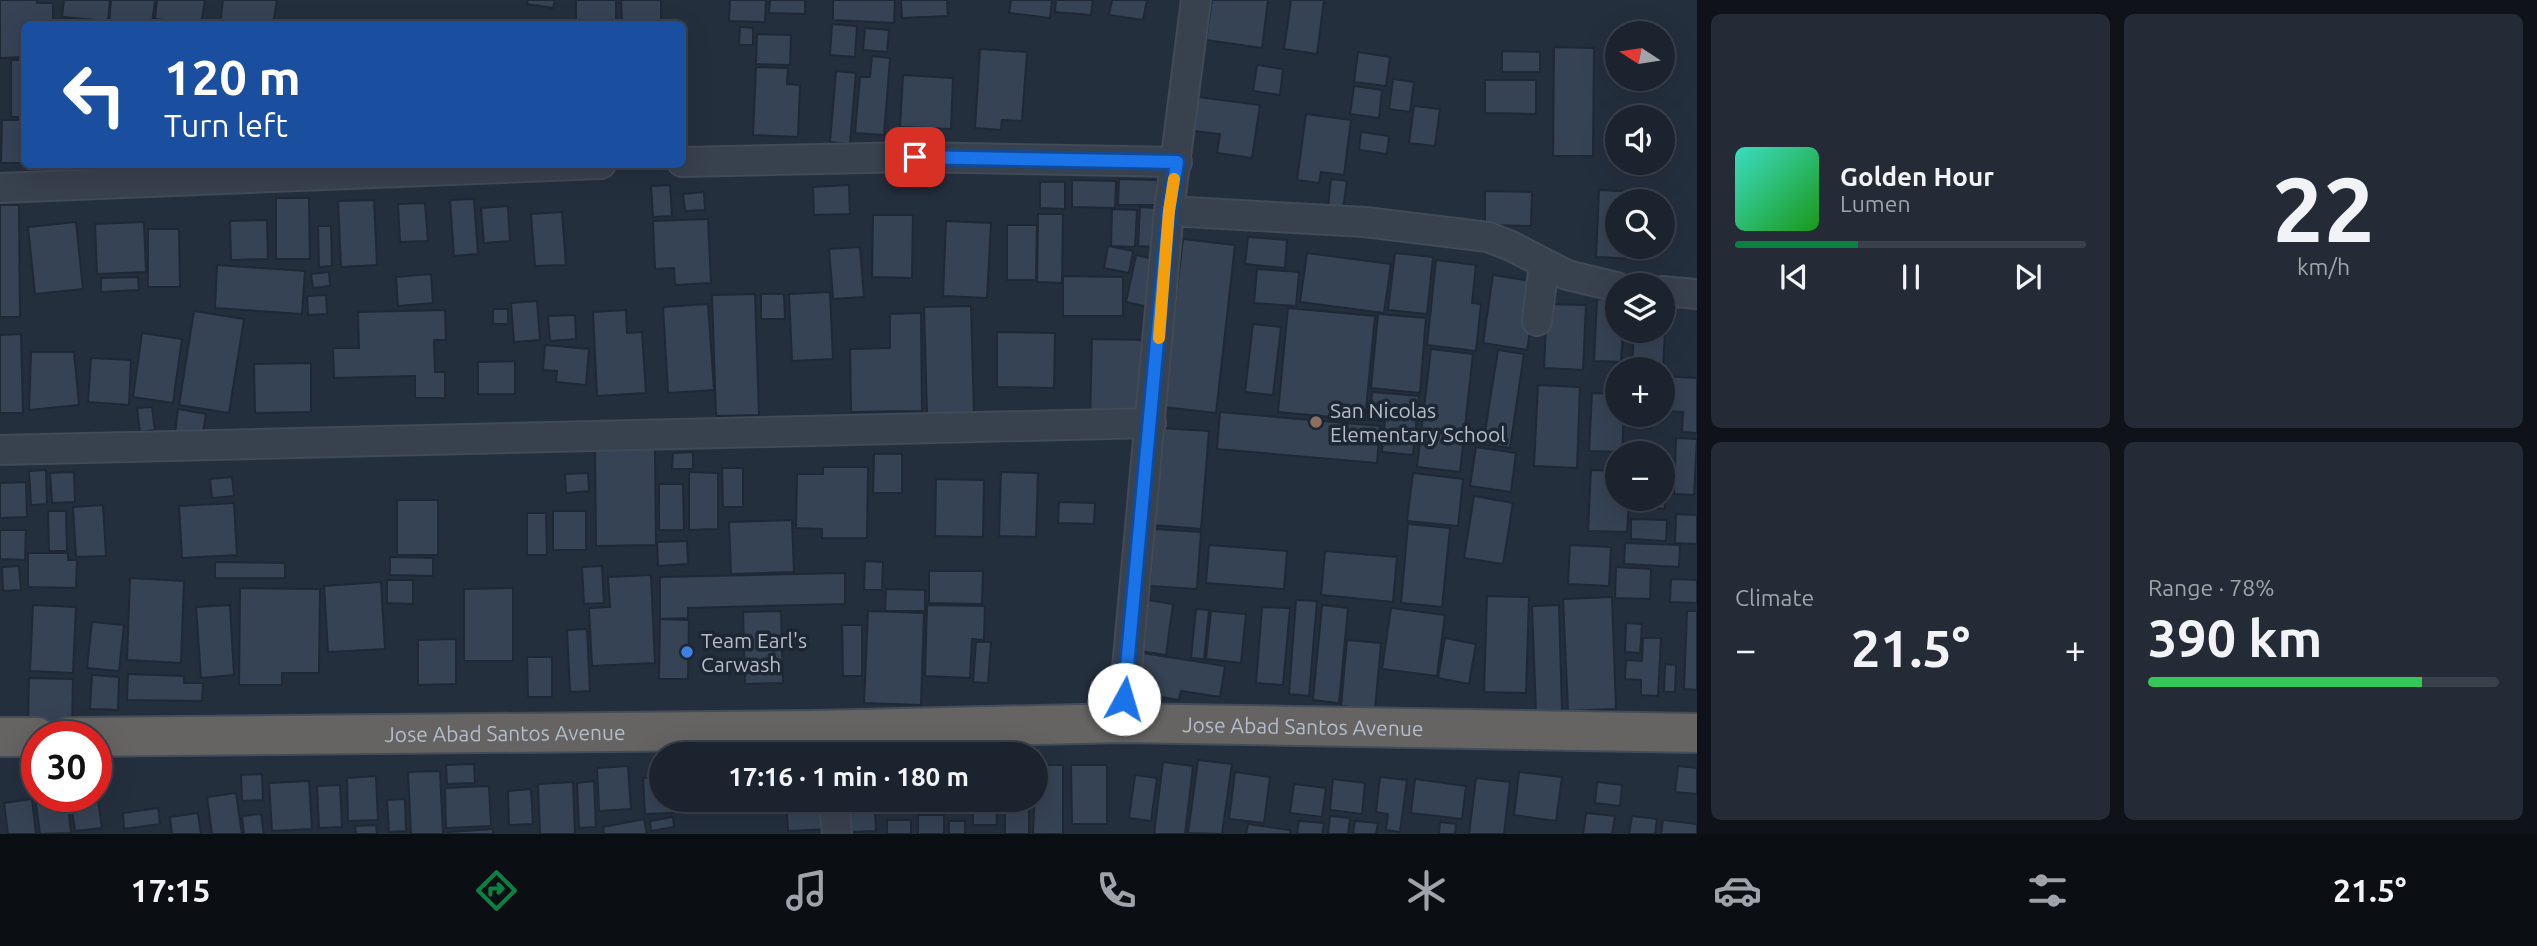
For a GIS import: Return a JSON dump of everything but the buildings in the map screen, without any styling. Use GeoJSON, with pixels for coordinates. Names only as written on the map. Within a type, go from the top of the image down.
{"type":"FeatureCollection","features":[{"type":"Feature","properties":{"kind":"highway","name":"Jose Abad Santos Avenue"},"geometry":{"type":"LineString","coordinates":[[112,737],[834,742],[1122,723],[1697,733]]}},
{"type":"Feature","properties":{"kind":"highway"},"geometry":{"type":"LineString","coordinates":[[0,737],[21,737]]}},
{"type":"Feature","properties":{"kind":"street"},"geometry":{"type":"LineString","coordinates":[[1122,723],[1169,211],[1196,0]]}},
{"type":"Feature","properties":{"kind":"street"},"geometry":{"type":"LineString","coordinates":[[686,162],[915,157],[1177,162]]}},
{"type":"Feature","properties":{"kind":"street"},"geometry":{"type":"LineString","coordinates":[[0,188],[501,168]]}},
{"type":"Feature","properties":{"kind":"street"},"geometry":{"type":"LineString","coordinates":[[1169,211],[1365,222],[1488,237],[1567,275],[1605,284]]}},
{"type":"Feature","properties":{"kind":"street"},"geometry":{"type":"LineString","coordinates":[[1537,321],[1544,264]]}},
{"type":"Feature","properties":{"kind":"street"},"geometry":{"type":"LineString","coordinates":[[1675,292],[1697,294]]}},
{"type":"Feature","properties":{"kind":"street"},"geometry":{"type":"LineString","coordinates":[[0,450],[1151,423]]}},
{"type":"Feature","properties":{"kind":"street"},"geometry":{"type":"LineString","coordinates":[[835,812],[837,834]]}},
{"type":"Feature","properties":{"kind":"slow traffic"},"geometry":{"type":"LineString","coordinates":[[1159,338],[1174,179]]}},
{"type":"Feature","properties":{"kind":"place","name":"San Nicolas Elementary School"},"geometry":{"type":"Point","coordinates":[1316,422]}},
{"type":"Feature","properties":{"kind":"place","name":"Team Earl's Carwash"},"geometry":{"type":"Point","coordinates":[687,652]}},
{"type":"Feature","properties":{"kind":"route"},"geometry":{"type":"LineString","coordinates":[[915,157],[1177,162],[1169,211],[1124,699]]}}]}
